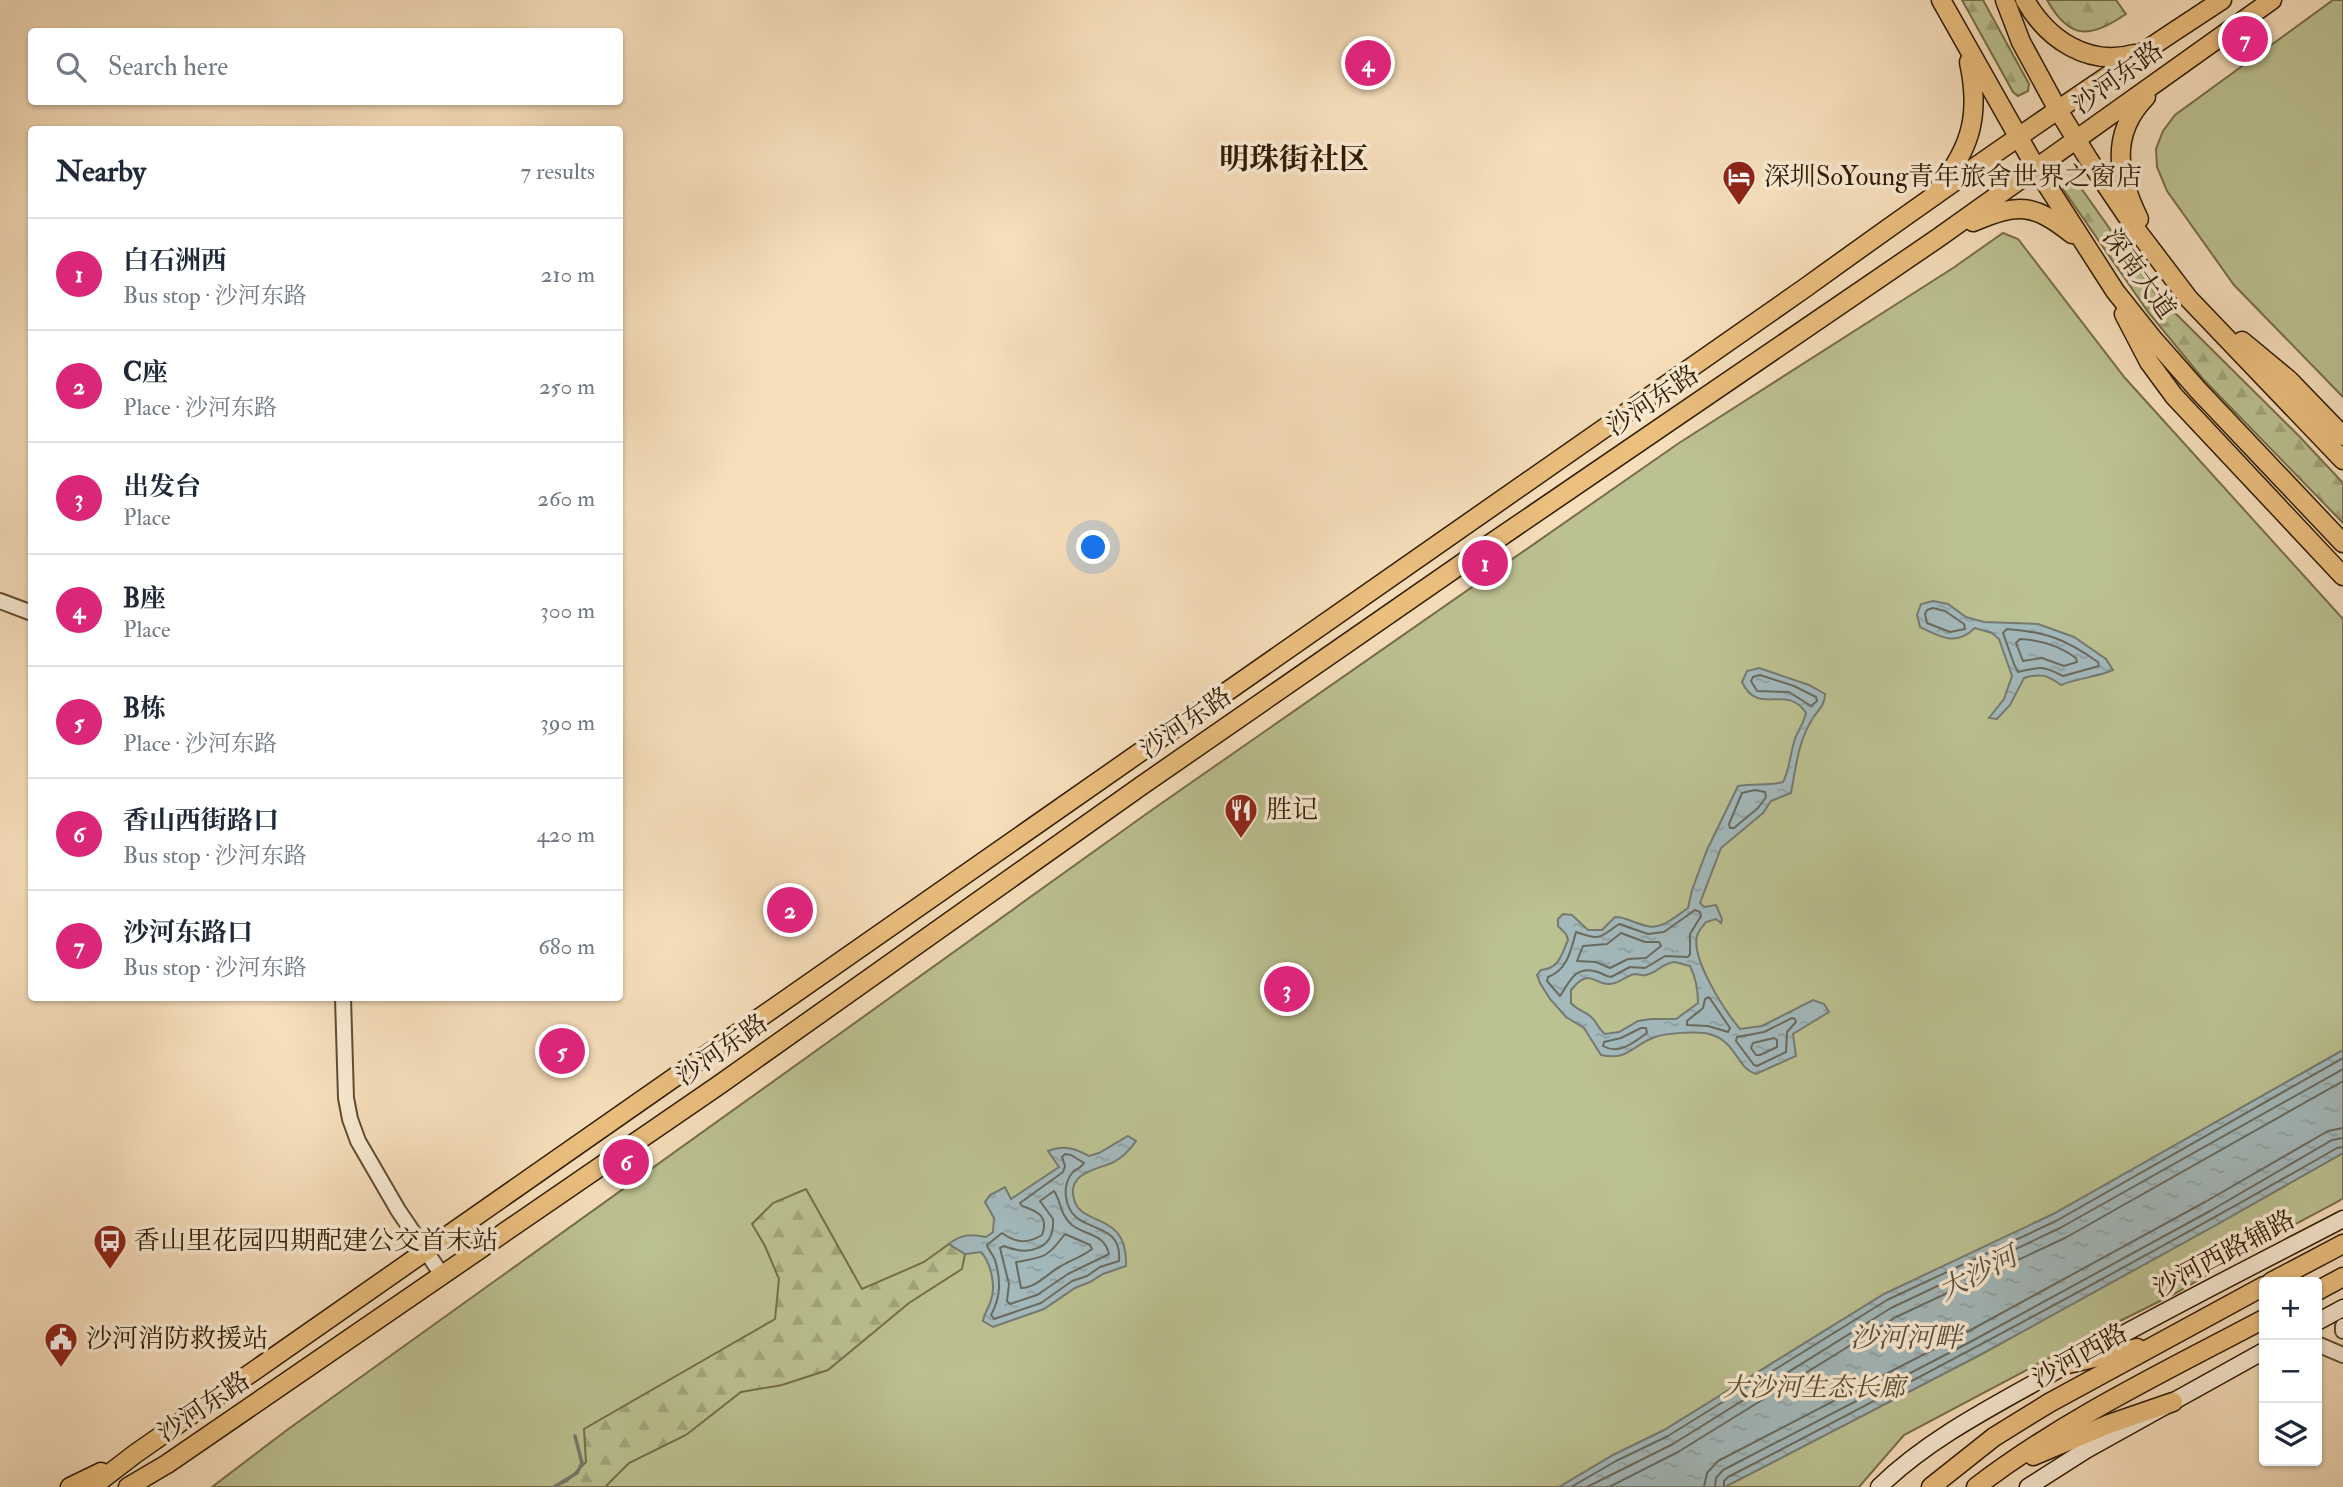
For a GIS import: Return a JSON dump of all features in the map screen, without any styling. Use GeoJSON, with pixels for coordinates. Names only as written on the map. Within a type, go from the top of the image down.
{"type":"FeatureCollection","features":[{"type":"Feature","properties":{"kind":"main road","name":"深南大道"},"geometry":{"type":"LineString","coordinates":[[1941,0],[1965,47],[2036,169],[2115,291],[2162,350],[2343,543]]}},
{"type":"Feature","properties":{"kind":"main road","name":"深南大道"},"geometry":{"type":"LineString","coordinates":[[2005,0],[2021,42],[2058,110],[2158,260],[2189,299],[2340,457]]}},
{"type":"Feature","properties":{"kind":"main road"},"geometry":{"type":"LineString","coordinates":[[2025,0],[2045,27],[2058,40],[2071,47],[2105,58],[2144,51]]}},
{"type":"Feature","properties":{"kind":"main road","name":"沙河东路"},"geometry":{"type":"LineString","coordinates":[[92,1487],[135,1454],[2058,110],[2222,0]]}},
{"type":"Feature","properties":{"kind":"main road","name":"沙河东路"},"geometry":{"type":"LineString","coordinates":[[128,1487],[167,1464],[719,1085],[1164,770],[1938,238],[2272,0]]}},
{"type":"Feature","properties":{"kind":"main road"},"geometry":{"type":"LineString","coordinates":[[1924,204],[1955,167],[1970,137],[1974,100],[1965,47]]}},
{"type":"Feature","properties":{"kind":"main road"},"geometry":{"type":"LineString","coordinates":[[2158,260],[2126,189],[2120,161],[2125,130],[2137,108],[2169,73]]}},
{"type":"Feature","properties":{"kind":"main road"},"geometry":{"type":"LineString","coordinates":[[1938,238],[2013,208],[2025,209],[2051,219],[2081,241]]}},
{"type":"Feature","properties":{"kind":"main road"},"geometry":{"type":"LineString","coordinates":[[2115,291],[2139,346],[2160,378],[2219,446],[2343,576]]}},
{"type":"Feature","properties":{"kind":"main road"},"geometry":{"type":"LineString","coordinates":[[2189,299],[2272,365],[2343,436]]}},
{"type":"Feature","properties":{"kind":"main road","name":"沙河西路辅路"},"geometry":{"type":"LineString","coordinates":[[1878,1487],[1948,1433],[2068,1364],[2343,1219]]}},
{"type":"Feature","properties":{"kind":"main road"},"geometry":{"type":"LineString","coordinates":[[2281,1277],[2343,1244]]}},
{"type":"Feature","properties":{"kind":"main road"},"geometry":{"type":"LineString","coordinates":[[2322,1288],[2343,1277]]}},
{"type":"Feature","properties":{"kind":"main road","name":"沙河西路"},"geometry":{"type":"LineString","coordinates":[[1931,1487],[2019,1421],[2259,1289]]}},
{"type":"Feature","properties":{"kind":"main road"},"geometry":{"type":"LineString","coordinates":[[2322,1319],[2343,1308]]}},
{"type":"Feature","properties":{"kind":"main road","name":"沙河西路"},"geometry":{"type":"LineString","coordinates":[[1976,1487],[2094,1408],[2259,1322]]}},
{"type":"Feature","properties":{"kind":"main road"},"geometry":{"type":"LineString","coordinates":[[2068,1364],[2160,1342]]}},
{"type":"Feature","properties":{"kind":"main road"},"geometry":{"type":"LineString","coordinates":[[2028,1487],[2066,1462],[2259,1354]]}},
{"type":"Feature","properties":{"kind":"main road"},"geometry":{"type":"LineString","coordinates":[[1995,1472],[2109,1424],[2173,1402]]}},
{"type":"Feature","properties":{"kind":"main road"},"geometry":{"type":"LineString","coordinates":[[70,1487],[135,1454]]}},
{"type":"Feature","properties":{"kind":"main road"},"geometry":{"type":"LineString","coordinates":[[140,1487],[167,1464]]}},
{"type":"Feature","properties":{"kind":"street"},"geometry":{"type":"LineString","coordinates":[[0,601],[28,612]]}},
{"type":"Feature","properties":{"kind":"street"},"geometry":{"type":"LineString","coordinates":[[343,1001],[346,1098],[350,1119],[358,1141],[398,1210],[442,1275]]}},
{"type":"Feature","properties":{"kind":"street"},"geometry":{"type":"LineString","coordinates":[[2322,1346],[2343,1355]]}},
{"type":"Feature","properties":{"kind":"green space"},"geometry":{"type":"Polygon","coordinates":[[[1962,0],[1983,0],[2029,84],[2028,91],[2018,96],[2013,92],[1962,0]]]}},
{"type":"Feature","properties":{"kind":"green space"},"geometry":{"type":"Polygon","coordinates":[[[2047,0],[2116,0],[2126,14],[2102,28],[2082,31],[2064,23],[2047,0]]]}},
{"type":"Feature","properties":{"kind":"green space"},"geometry":{"type":"Polygon","coordinates":[[[2333,0],[2343,0],[2343,397],[2234,285],[2167,191],[2157,167],[2156,149],[2163,131],[2175,115],[2333,0]]]}},
{"type":"Feature","properties":{"kind":"green space"},"geometry":{"type":"Polygon","coordinates":[[[2076,181],[2156,294],[2343,483],[2343,523],[2203,379],[2148,312],[2063,189],[2076,181]]]}},
{"type":"Feature","properties":{"kind":"green space","name":"大沙河生态长廊"},"geometry":{"type":"Polygon","coordinates":[[[2003,233],[2018,239],[2125,378],[2343,619],[2343,1198],[2339,1201],[2176,1293],[1904,1435],[1859,1487],[212,1487],[287,1430],[1149,812],[1679,443],[1953,268],[2003,233]]]}},
{"type":"Feature","properties":{"kind":"green space"},"geometry":{"type":"Polygon","coordinates":[[[806,1189],[862,1289],[924,1262],[949,1244],[965,1254],[962,1269],[909,1303],[828,1370],[782,1385],[741,1392],[686,1435],[629,1463],[605,1487],[554,1487],[567,1481],[586,1462],[584,1429],[775,1319],[779,1279],[752,1224],[773,1203],[806,1189]]]}},
{"type":"Feature","properties":{"kind":"water"},"geometry":{"type":"Polygon","coordinates":[[[1933,601],[1948,604],[1966,617],[1984,622],[2038,624],[2074,637],[2106,659],[2113,670],[2061,685],[2044,676],[2024,678],[2010,705],[1997,719],[1989,718],[2004,699],[2012,676],[1999,639],[1992,633],[1975,628],[1961,637],[1949,638],[1920,627],[1917,615],[1921,604],[1933,601]]]}},
{"type":"Feature","properties":{"kind":"water"},"geometry":{"type":"Polygon","coordinates":[[[1759,668],[1809,685],[1825,694],[1825,698],[1804,736],[1791,793],[1771,801],[1763,813],[1721,848],[1700,903],[1704,907],[1716,905],[1722,919],[1721,923],[1716,919],[1706,922],[1698,932],[1699,958],[1718,998],[1740,1029],[1762,1026],[1813,1000],[1824,1004],[1829,1012],[1793,1034],[1796,1056],[1756,1074],[1744,1066],[1725,1042],[1704,1033],[1660,1036],[1618,1056],[1601,1055],[1584,1028],[1566,1017],[1550,999],[1537,975],[1541,970],[1556,964],[1568,940],[1558,926],[1558,919],[1563,914],[1572,915],[1588,930],[1602,930],[1615,917],[1653,927],[1669,922],[1688,908],[1707,850],[1738,786],[1783,782],[1795,739],[1806,713],[1790,700],[1756,697],[1742,682],[1747,671],[1759,668]],[[1670,963],[1650,974],[1635,974],[1608,984],[1584,979],[1571,990],[1571,1003],[1588,1014],[1605,1034],[1619,1032],[1638,1021],[1676,1019],[1698,1003],[1690,966],[1670,963]]]}},
{"type":"Feature","properties":{"kind":"water","name":"沙河河畔"},"geometry":{"type":"Polygon","coordinates":[[[2343,1050],[2343,1153],[2218,1224],[1980,1355],[1725,1487],[1559,1487],[1613,1455],[1664,1430],[1884,1294],[2053,1214],[2343,1050]]]}},
{"type":"Feature","properties":{"kind":"water"},"geometry":{"type":"Polygon","coordinates":[[[1128,1136],[1136,1141],[1126,1154],[1078,1178],[1073,1191],[1078,1208],[1112,1228],[1120,1236],[1125,1248],[1126,1266],[1075,1288],[1044,1309],[993,1327],[983,1321],[993,1288],[987,1262],[981,1252],[965,1254],[949,1244],[962,1237],[986,1237],[993,1232],[994,1218],[985,1202],[990,1195],[1005,1187],[1011,1199],[1059,1167],[1048,1151],[1069,1148],[1089,1156],[1128,1136]]]}},
{"type":"Feature","properties":{"kind":"waterway"},"geometry":{"type":"LineString","coordinates":[[554,1487],[577,1473],[582,1463],[575,1436]]}},
{"type":"Feature","properties":{"kind":"place","name":"沙河东路口"},"geometry":{"type":"Point","coordinates":[2245,39]}},
{"type":"Feature","properties":{"kind":"place","name":"B座"},"geometry":{"type":"Point","coordinates":[1368,63]}},
{"type":"Feature","properties":{"kind":"place","name":"深圳SoYoung青年旅舍世界之窗店"},"geometry":{"type":"Point","coordinates":[1739,207]}},
{"type":"Feature","properties":{"kind":"place","name":"白石洲西"},"geometry":{"type":"Point","coordinates":[1485,563]}},
{"type":"Feature","properties":{"kind":"place","name":"胜记"},"geometry":{"type":"Point","coordinates":[1241,840]}},
{"type":"Feature","properties":{"kind":"place","name":"C座"},"geometry":{"type":"Point","coordinates":[790,910]}},
{"type":"Feature","properties":{"kind":"place","name":"出发台"},"geometry":{"type":"Point","coordinates":[1287,989]}},
{"type":"Feature","properties":{"kind":"place","name":"B栋"},"geometry":{"type":"Point","coordinates":[562,1051]}},
{"type":"Feature","properties":{"kind":"place","name":"香山西街路口"},"geometry":{"type":"Point","coordinates":[626,1162]}},
{"type":"Feature","properties":{"kind":"place","name":"香山里花园四期配建公交首末站"},"geometry":{"type":"Point","coordinates":[110,1271]}},
{"type":"Feature","properties":{"kind":"place","name":"沙河消防救援站"},"geometry":{"type":"Point","coordinates":[61,1369]}},
{"type":"Feature","properties":{"kind":"district","name":"明珠街社区"},"geometry":{"type":"Point","coordinates":[1294,159]}},
{"type":"Feature","properties":{"kind":"water label","name":"大沙河"},"geometry":{"type":"Point","coordinates":[1978,1274]}}]}
